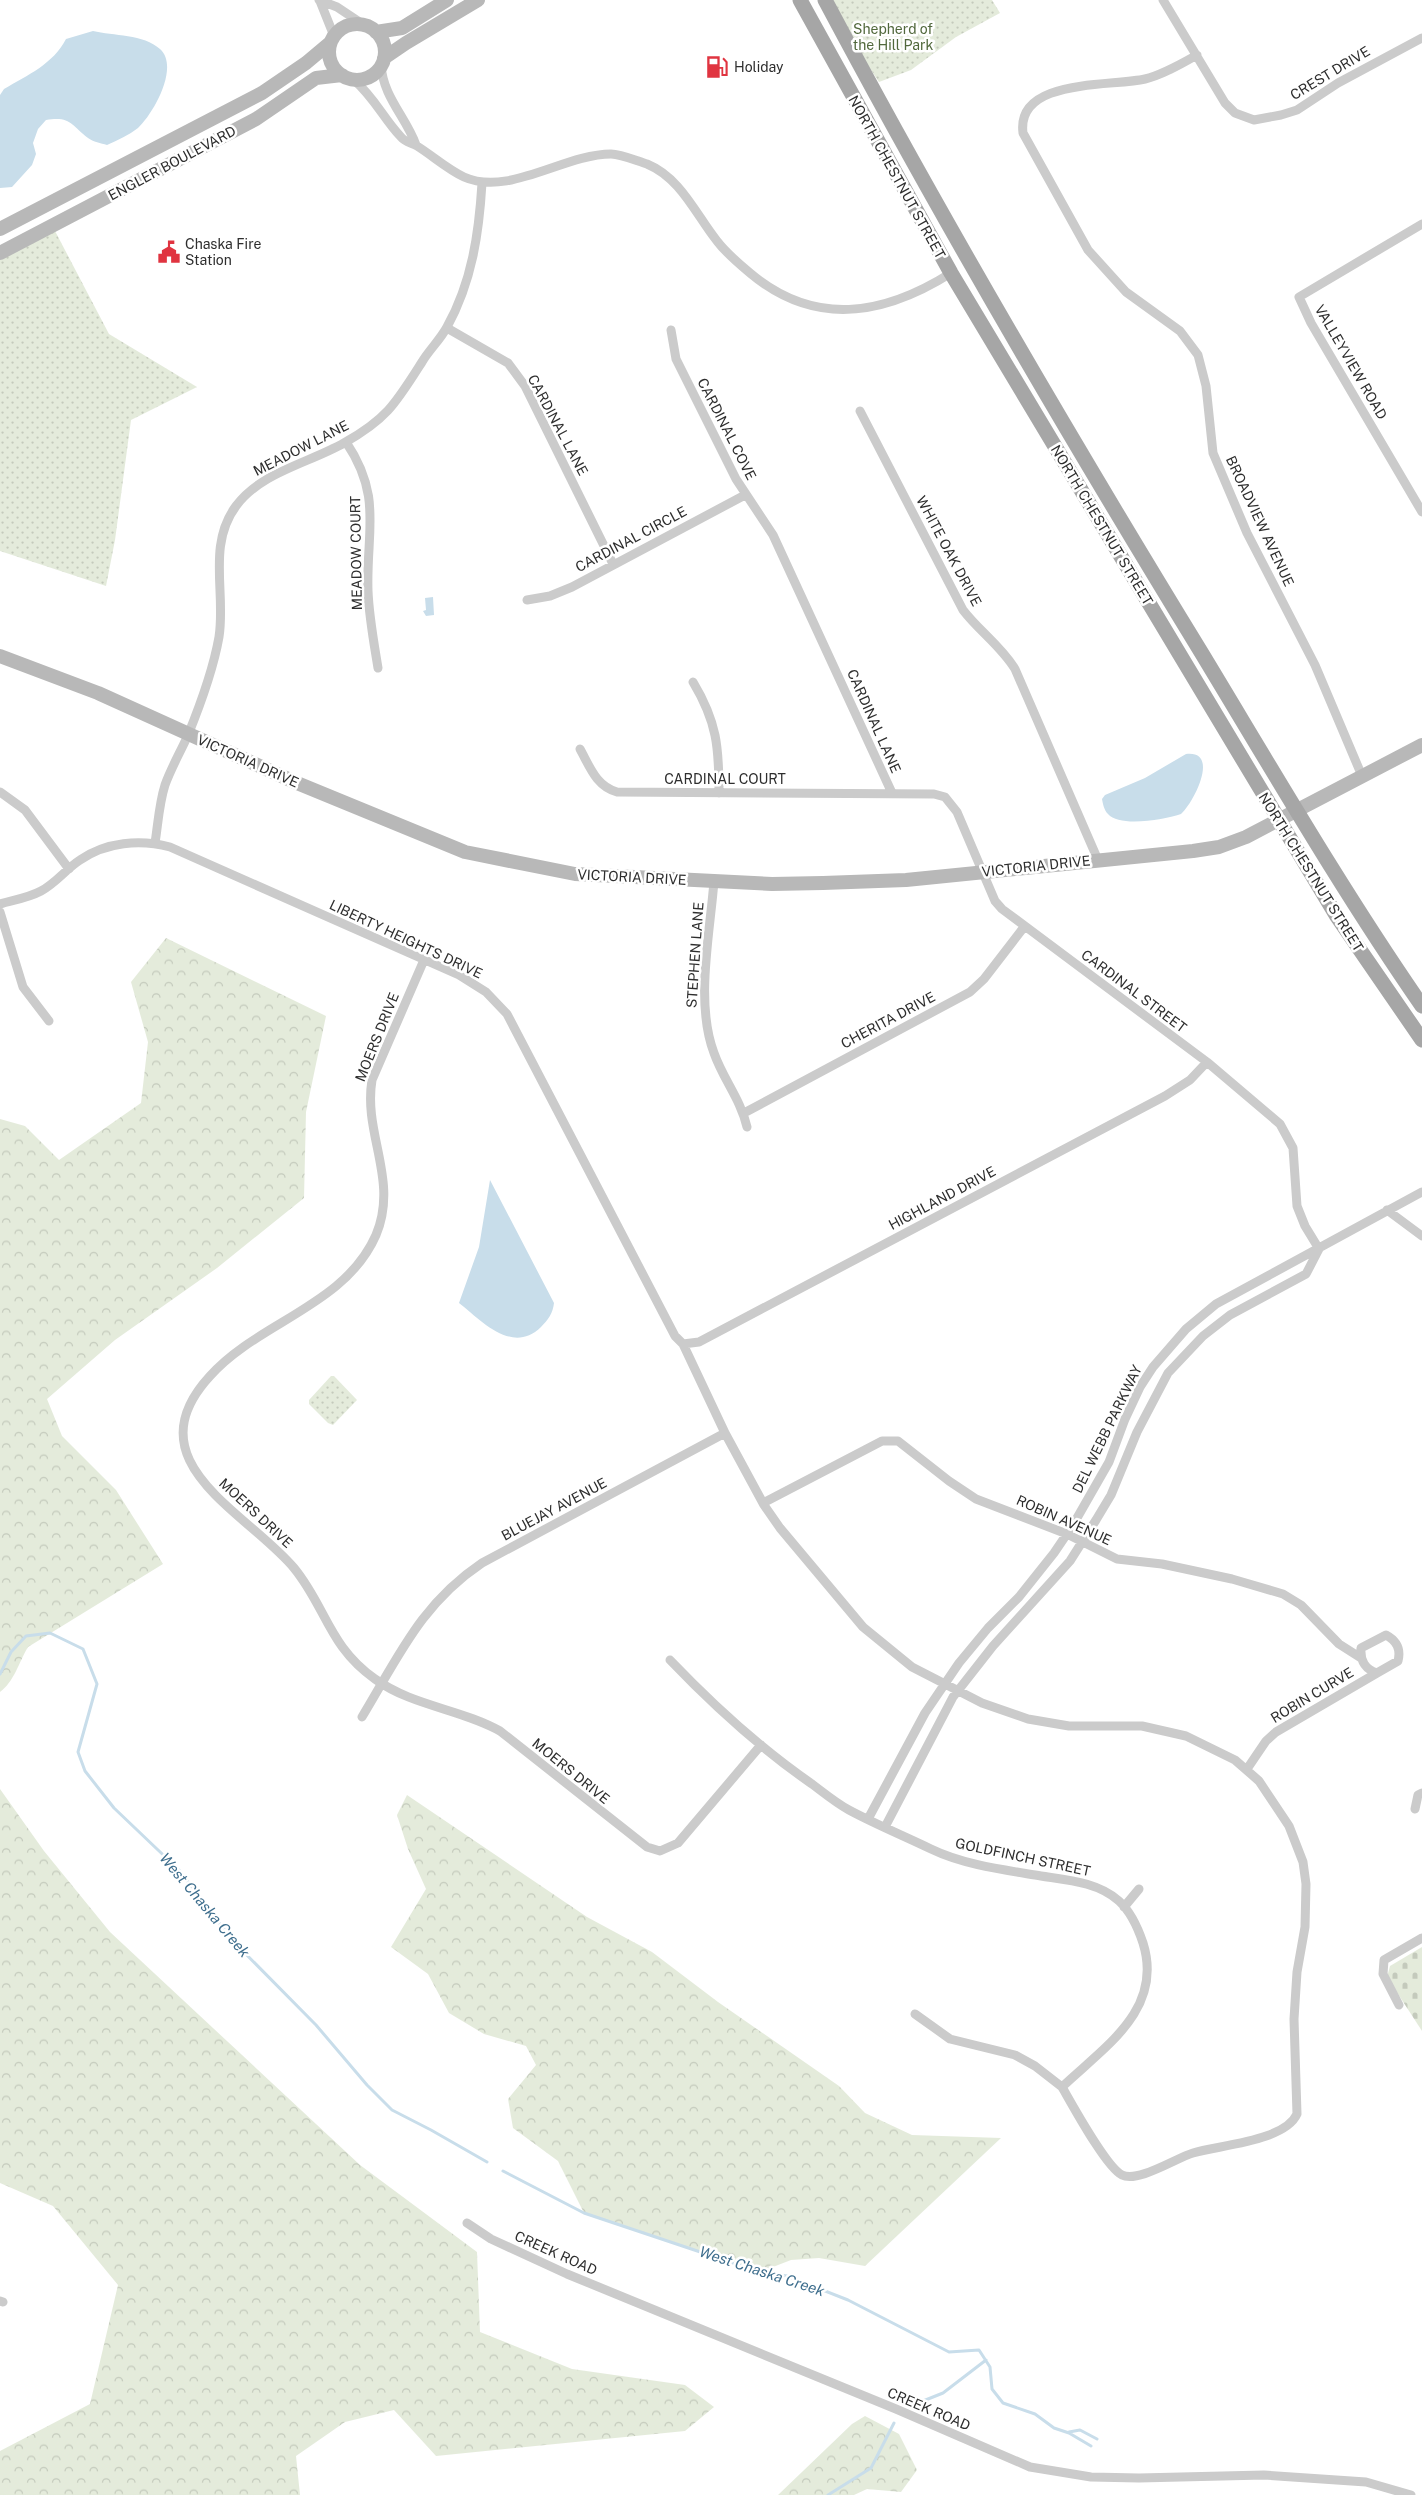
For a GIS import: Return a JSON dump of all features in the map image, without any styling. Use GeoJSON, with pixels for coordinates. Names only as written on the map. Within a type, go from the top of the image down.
{"type":"FeatureCollection","features":[{"type":"Feature","properties":{"kind":"main road","name":"NORTH CHESTNUT STREET"},"geometry":{"type":"LineString","coordinates":[[800,0],[951,273],[1336,915],[1422,1040]]}},
{"type":"Feature","properties":{"kind":"main road","name":"NORTH CHESTNUT STREET"},"geometry":{"type":"LineString","coordinates":[[825,0],[992,304],[1297,811],[1422,1006]]}},
{"type":"Feature","properties":{"kind":"street"},"geometry":{"type":"LineString","coordinates":[[332,39],[350,25],[370,28],[402,28],[447,0]]}},
{"type":"Feature","properties":{"kind":"street"},"geometry":{"type":"LineString","coordinates":[[348,77],[371,75],[382,62],[406,43],[478,0]]}},
{"type":"Feature","properties":{"kind":"street","name":"CREST DRIVE"},"geometry":{"type":"LineString","coordinates":[[1163,0],[1225,103],[1235,113],[1254,120],[1297,110],[1338,82],[1422,38]]}},
{"type":"Feature","properties":{"kind":"street"},"geometry":{"type":"LineString","coordinates":[[320,1],[337,7],[370,28],[384,44],[382,62],[385,90],[411,131],[416,145]]}},
{"type":"Feature","properties":{"kind":"street"},"geometry":{"type":"LineString","coordinates":[[320,1],[332,39],[331,61],[372,98],[402,139],[416,145],[444,166],[466,178],[482,183],[509,180],[537,173],[576,159],[612,154],[648,165],[666,177],[684,193],[717,241],[735,260],[768,288],[793,301],[816,308],[850,311],[873,307],[924,290],[951,273]]}},
{"type":"Feature","properties":{"kind":"street","name":"ENGLER BOULEVARD"},"geometry":{"type":"LineString","coordinates":[[0,229],[262,93],[306,63],[332,39]]}},
{"type":"Feature","properties":{"kind":"street","name":"BROADVIEW AVENUE"},"geometry":{"type":"LineString","coordinates":[[1196,55],[1147,79],[1056,90],[1034,102],[1025,113],[1022,123],[1023,133],[1088,250],[1126,292],[1180,332],[1198,355],[1206,386],[1213,453],[1247,532],[1315,665],[1362,776]]}},
{"type":"Feature","properties":{"kind":"street","name":"ENGLER BOULEVARD"},"geometry":{"type":"LineString","coordinates":[[0,253],[256,119],[316,78],[348,77]]}},
{"type":"Feature","properties":{"kind":"street","name":"MEADOW LANE"},"geometry":{"type":"LineString","coordinates":[[155,843],[161,798],[207,686],[215,658],[219,634],[218,557],[228,520],[235,507],[256,486],[346,442],[375,425],[392,408],[447,328],[468,276],[479,231],[482,183]]}},
{"type":"Feature","properties":{"kind":"street","name":"VALLEYVIEW ROAD"},"geometry":{"type":"LineString","coordinates":[[1422,224],[1299,297],[1311,323],[1422,512]]}},
{"type":"Feature","properties":{"kind":"street","name":"CARDINAL LANE"},"geometry":{"type":"LineString","coordinates":[[447,328],[508,364],[525,386],[613,564]]}},
{"type":"Feature","properties":{"kind":"street","name":"CARDINAL COVE"},"geometry":{"type":"LineString","coordinates":[[671,330],[676,359],[745,495],[773,535]]}},
{"type":"Feature","properties":{"kind":"street","name":"WHITE OAK DRIVE"},"geometry":{"type":"LineString","coordinates":[[860,410],[963,610],[974,625],[1004,652],[1015,669],[1098,860]]}},
{"type":"Feature","properties":{"kind":"street","name":"MEADOW COURT"},"geometry":{"type":"LineString","coordinates":[[346,442],[363,471],[371,507],[368,590],[378,668]]}},
{"type":"Feature","properties":{"kind":"street","name":"CARDINAL CIRCLE"},"geometry":{"type":"LineString","coordinates":[[527,600],[560,592],[745,495]]}},
{"type":"Feature","properties":{"kind":"street","name":"CARDINAL LANE"},"geometry":{"type":"LineString","coordinates":[[773,535],[892,793],[934,794],[950,801],[957,812],[983,872]]}},
{"type":"Feature","properties":{"kind":"street","name":"VICTORIA DRIVE"},"geometry":{"type":"LineString","coordinates":[[0,656],[98,693],[297,783],[465,852],[575,874],[714,881],[823,883],[906,880],[1219,846],[1279,820],[1422,745]]}},
{"type":"Feature","properties":{"kind":"street"},"geometry":{"type":"LineString","coordinates":[[693,682],[708,706],[715,729],[719,793]]}},
{"type":"Feature","properties":{"kind":"street","name":"CARDINAL COURT"},"geometry":{"type":"LineString","coordinates":[[580,749],[597,779],[611,790],[627,792],[719,793],[892,793]]}},
{"type":"Feature","properties":{"kind":"street"},"geometry":{"type":"LineString","coordinates":[[0,792],[25,810],[69,869]]}},
{"type":"Feature","properties":{"kind":"street","name":"LIBERTY HEIGHTS DRIVE"},"geometry":{"type":"LineString","coordinates":[[0,904],[40,892],[94,852],[126,844],[155,843],[170,847],[472,982],[486,992],[507,1014],[675,1336],[683,1344]]}},
{"type":"Feature","properties":{"kind":"street","name":"CARDINAL STREET"},"geometry":{"type":"LineString","coordinates":[[983,872],[995,900],[1024,927],[1207,1062],[1280,1124],[1293,1148],[1297,1206],[1305,1226],[1319,1249]]}},
{"type":"Feature","properties":{"kind":"street","name":"STEPHEN LANE"},"geometry":{"type":"LineString","coordinates":[[714,881],[705,994],[706,1018],[713,1053],[744,1112],[747,1127]]}},
{"type":"Feature","properties":{"kind":"street"},"geometry":{"type":"LineString","coordinates":[[0,912],[23,987],[48,1021]]}},
{"type":"Feature","properties":{"kind":"street","name":"CHERITA DRIVE"},"geometry":{"type":"LineString","coordinates":[[744,1112],[970,992],[984,979],[1024,927]]}},
{"type":"Feature","properties":{"kind":"street","name":"MOERS DRIVE"},"geometry":{"type":"LineString","coordinates":[[424,960],[372,1080],[369,1100],[371,1120],[384,1182],[382,1212],[372,1243],[361,1260],[342,1282],[245,1345],[221,1364],[200,1387],[191,1403],[183,1426],[185,1450],[194,1471],[214,1494],[294,1568],[346,1654],[382,1684],[404,1695],[476,1719],[500,1732],[637,1841],[656,1850],[664,1850],[678,1843],[761,1745]]}},
{"type":"Feature","properties":{"kind":"street","name":"HIGHLAND DRIVE"},"geometry":{"type":"LineString","coordinates":[[683,1344],[699,1342],[1165,1096],[1190,1080],[1207,1062]]}},
{"type":"Feature","properties":{"kind":"street","name":"DEL WEBB PARKWAY"},"geometry":{"type":"LineString","coordinates":[[868,1819],[925,1713],[943,1685],[973,1644],[1019,1597],[1067,1534],[1109,1462],[1140,1386],[1166,1351],[1186,1329],[1216,1304],[1422,1192]]}},
{"type":"Feature","properties":{"kind":"street"},"geometry":{"type":"LineString","coordinates":[[1387,1210],[1422,1236]]}},
{"type":"Feature","properties":{"kind":"street","name":"DEL WEBB PARKWAY"},"geometry":{"type":"LineString","coordinates":[[885,1827],[924,1749],[958,1690],[993,1646],[1070,1561],[1082,1542],[1110,1495],[1137,1432],[1168,1373],[1203,1336],[1230,1315],[1306,1274],[1319,1249]]}},
{"type":"Feature","properties":{"kind":"street"},"geometry":{"type":"LineString","coordinates":[[683,1344],[725,1434],[763,1503],[804,1557],[863,1627],[912,1667],[943,1685],[958,1690],[1002,1712],[1047,1723],[1069,1726],[1157,1728],[1198,1740],[1235,1760],[1259,1780],[1284,1816],[1298,1848],[1306,1878],[1305,1927],[1297,1972],[1294,2019],[1297,2114],[1294,2120],[1274,2134],[1191,2154],[1131,2178],[1121,2174],[1111,2164],[1062,2087],[1035,2066],[1015,2055],[950,2038],[915,2014]]}},
{"type":"Feature","properties":{"kind":"street","name":"BLUEJAY AVENUE"},"geometry":{"type":"LineString","coordinates":[[362,1717],[417,1624],[440,1597],[466,1574],[482,1563],[725,1434]]}},
{"type":"Feature","properties":{"kind":"street","name":"ROBIN AVENUE"},"geometry":{"type":"LineString","coordinates":[[763,1503],[882,1441],[892,1440],[912,1450],[949,1481],[976,1499],[1067,1534],[1117,1559],[1162,1564],[1232,1578],[1283,1594],[1301,1605],[1339,1644],[1362,1658]]}},
{"type":"Feature","properties":{"kind":"street","name":"ROBIN CURVE"},"geometry":{"type":"LineString","coordinates":[[1247,1769],[1266,1741],[1276,1732],[1398,1661],[1399,1649],[1393,1638],[1386,1635],[1361,1648],[1362,1658],[1366,1667],[1377,1672]]}},
{"type":"Feature","properties":{"kind":"street","name":"GOLDFINCH STREET"},"geometry":{"type":"LineString","coordinates":[[670,1660],[695,1686],[779,1762],[848,1810],[934,1851],[966,1861],[1082,1883],[1106,1892],[1124,1907],[1139,1931],[1147,1955],[1148,1976],[1145,1995],[1131,2020],[1119,2034],[1062,2087]]}},
{"type":"Feature","properties":{"kind":"street"},"geometry":{"type":"LineString","coordinates":[[1415,1809],[1418,1795],[1422,1793]]}},
{"type":"Feature","properties":{"kind":"street"},"geometry":{"type":"LineString","coordinates":[[1124,1907],[1139,1889]]}},
{"type":"Feature","properties":{"kind":"street"},"geometry":{"type":"LineString","coordinates":[[1399,2005],[1383,1974],[1384,1960],[1422,1938]]}},
{"type":"Feature","properties":{"kind":"street","name":"CREEK ROAD"},"geometry":{"type":"LineString","coordinates":[[467,2223],[491,2239],[567,2274],[896,2409],[1030,2467],[1091,2477],[1139,2478],[1264,2475],[1366,2482],[1411,2495]]}},
{"type":"Feature","properties":{"kind":"green space","name":"Shepherd of the Hill Park"},"geometry":{"type":"Polygon","coordinates":[[[831,0],[992,0],[1000,13],[956,37],[911,70],[879,82],[851,40],[831,0]]]}},
{"type":"Feature","properties":{"kind":"green space"},"geometry":{"type":"Polygon","coordinates":[[[55,231],[109,334],[197,387],[131,420],[115,540],[106,586],[0,551],[0,260],[55,231]]]}},
{"type":"Feature","properties":{"kind":"green space"},"geometry":{"type":"Polygon","coordinates":[[[166,938],[326,1016],[306,1112],[304,1198],[217,1268],[115,1340],[47,1399],[62,1436],[116,1490],[163,1564],[28,1647],[13,1677],[0,1692],[0,1119],[25,1126],[59,1160],[141,1103],[148,1042],[131,982],[166,938]]]}},
{"type":"Feature","properties":{"kind":"green space"},"geometry":{"type":"Polygon","coordinates":[[[331,1376],[334,1376],[357,1400],[333,1425],[328,1423],[309,1404],[309,1400],[331,1376]]]}},
{"type":"Feature","properties":{"kind":"green space"},"geometry":{"type":"Polygon","coordinates":[[[0,1789],[44,1851],[110,1932],[360,2165],[477,2252],[480,2332],[572,2369],[685,2385],[714,2407],[685,2431],[436,2456],[394,2410],[345,2422],[296,2456],[300,2495],[0,2495],[0,2451],[90,2404],[118,2285],[53,2206],[0,2183],[0,1789]]]}},
{"type":"Feature","properties":{"kind":"green space"},"geometry":{"type":"Polygon","coordinates":[[[407,1795],[587,1917],[652,1952],[718,2002],[839,2086],[865,2113],[912,2135],[1001,2138],[865,2266],[819,2258],[791,2260],[760,2272],[584,2213],[558,2161],[513,2128],[508,2099],[536,2065],[526,2046],[484,2034],[449,2013],[428,1974],[391,1947],[426,1889],[408,1849],[397,1815],[407,1795]]]}},
{"type":"Feature","properties":{"kind":"green space"},"geometry":{"type":"Polygon","coordinates":[[[1422,1947],[1422,2031],[1387,1977],[1390,1966],[1422,1947]]]}},
{"type":"Feature","properties":{"kind":"green space"},"geometry":{"type":"Polygon","coordinates":[[[865,2416],[899,2434],[917,2470],[901,2492],[867,2489],[854,2495],[778,2495],[852,2424],[865,2416]]]}},
{"type":"Feature","properties":{"kind":"water"},"geometry":{"type":"Polygon","coordinates":[[[93,31],[137,38],[160,49],[165,57],[167,67],[166,78],[157,102],[138,128],[107,145],[90,139],[66,121],[61,119],[46,120],[38,129],[33,143],[36,154],[32,165],[12,187],[0,188],[0,95],[4,89],[31,74],[47,62],[61,48],[66,39],[93,31]]]}},
{"type":"Feature","properties":{"kind":"water"},"geometry":{"type":"Polygon","coordinates":[[[433,597],[434,615],[426,616],[423,611],[426,610],[425,598],[433,597]]]}},
{"type":"Feature","properties":{"kind":"water"},"geometry":{"type":"Polygon","coordinates":[[[1186,754],[1196,755],[1202,760],[1203,769],[1197,790],[1181,814],[1154,820],[1122,821],[1108,814],[1102,799],[1105,795],[1145,778],[1186,754]]]}},
{"type":"Feature","properties":{"kind":"water"},"geometry":{"type":"Polygon","coordinates":[[[490,1180],[554,1303],[550,1316],[541,1327],[530,1335],[519,1338],[508,1336],[487,1326],[459,1303],[479,1247],[490,1180]]]}},
{"type":"Feature","properties":{"kind":"waterway","name":"West Chaska Creek"},"geometry":{"type":"LineString","coordinates":[[0,1674],[11,1652],[26,1636],[50,1633],[83,1649],[97,1684],[78,1752],[85,1771],[114,1808],[179,1870],[233,1941],[316,2025],[367,2085],[392,2110],[487,2162]]}},
{"type":"Feature","properties":{"kind":"waterway","name":"West Chaska Creek"},"geometry":{"type":"LineString","coordinates":[[503,2171],[584,2213],[760,2272],[787,2276],[848,2300],[949,2352],[979,2350],[990,2367],[992,2389],[1003,2403],[1035,2414],[1054,2428],[1069,2433],[1091,2446]]}},
{"type":"Feature","properties":{"kind":"waterway"},"geometry":{"type":"LineString","coordinates":[[913,2405],[943,2393],[986,2360]]}},
{"type":"Feature","properties":{"kind":"waterway"},"geometry":{"type":"LineString","coordinates":[[828,2495],[871,2468],[894,2423]]}},
{"type":"Feature","properties":{"kind":"waterway","name":"West Chaska Creek"},"geometry":{"type":"LineString","coordinates":[[1069,2432],[1080,2430],[1097,2439]]}},
{"type":"Feature","properties":{"kind":"place","name":"Holiday"},"geometry":{"type":"Point","coordinates":[717,67]}},
{"type":"Feature","properties":{"kind":"place","name":"Chaska Fire Station"},"geometry":{"type":"Point","coordinates":[169,252]}}]}
